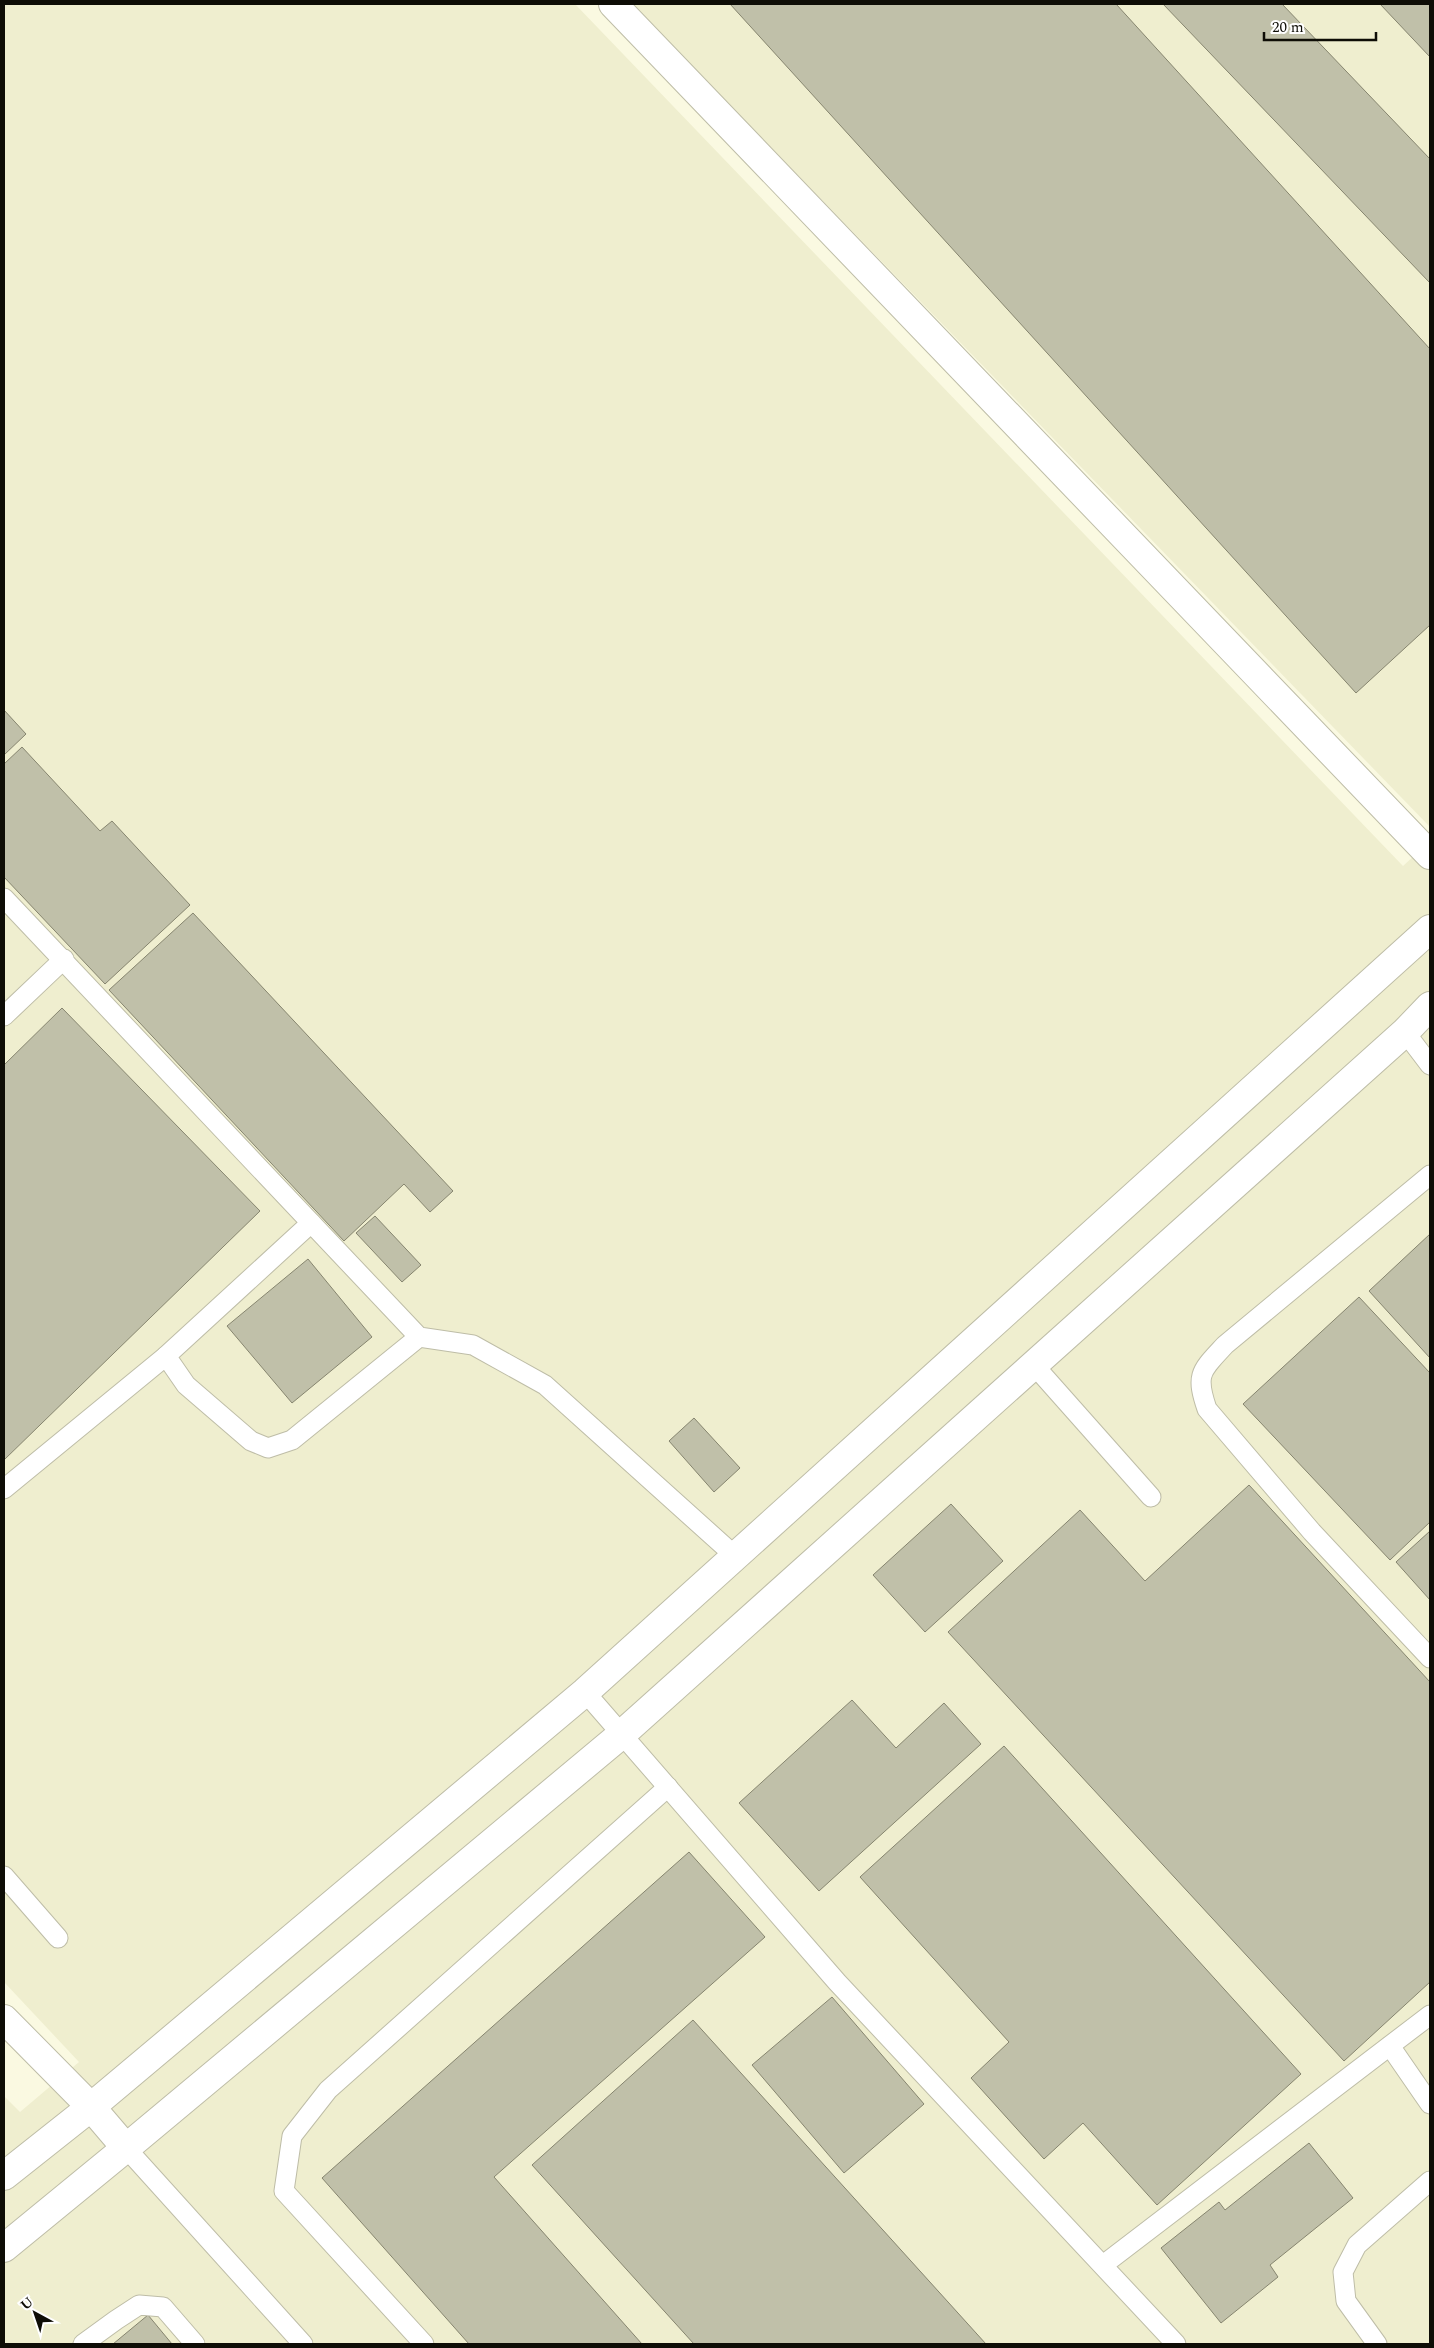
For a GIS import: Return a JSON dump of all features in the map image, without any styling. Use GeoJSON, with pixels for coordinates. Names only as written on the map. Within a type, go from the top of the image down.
{"type":"FeatureCollection","features":[{"type":"Feature","properties":{"kind":"street"},"geometry":{"type":"LineString","coordinates":[[613,4],[1430,855]]}},
{"type":"Feature","properties":{"kind":"street"},"geometry":{"type":"LineString","coordinates":[[4,2176],[91,2107],[585,1692],[1430,929]]}},
{"type":"Feature","properties":{"kind":"street"},"geometry":{"type":"LineString","coordinates":[[4,2248],[622,1734],[1405,1032],[1430,1006]]}},
{"type":"Feature","properties":{"kind":"street"},"geometry":{"type":"LineString","coordinates":[[4,2019],[91,2107],[126,2148]]}},
{"type":"Feature","properties":{"kind":"lane"},"geometry":{"type":"LineString","coordinates":[[4,898],[64,959],[419,1338],[474,1345],[544,1384],[735,1556]]}},
{"type":"Feature","properties":{"kind":"lane"},"geometry":{"type":"LineString","coordinates":[[4,1016],[64,959]]}},
{"type":"Feature","properties":{"kind":"lane"},"geometry":{"type":"LineString","coordinates":[[1405,1032],[1430,1065]]}},
{"type":"Feature","properties":{"kind":"lane"},"geometry":{"type":"LineString","coordinates":[[1430,1175],[1225,1345],[1208,1363],[1200,1378],[1200,1387],[1207,1409],[1312,1532],[1430,1658]]}},
{"type":"Feature","properties":{"kind":"lane"},"geometry":{"type":"LineString","coordinates":[[4,1489],[166,1356],[311,1223]]}},
{"type":"Feature","properties":{"kind":"lane"},"geometry":{"type":"LineString","coordinates":[[166,1356],[186,1385],[251,1441],[268,1448],[292,1440],[419,1338]]}},
{"type":"Feature","properties":{"kind":"lane"},"geometry":{"type":"LineString","coordinates":[[1033,1364],[1151,1497]]}},
{"type":"Feature","properties":{"kind":"lane"},"geometry":{"type":"LineString","coordinates":[[585,1692],[837,1982],[1176,2344]]}},
{"type":"Feature","properties":{"kind":"lane"},"geometry":{"type":"LineString","coordinates":[[424,2344],[284,2191],[292,2136],[328,2090],[668,1787]]}},
{"type":"Feature","properties":{"kind":"lane"},"geometry":{"type":"LineString","coordinates":[[4,1876],[58,1938]]}},
{"type":"Feature","properties":{"kind":"lane"},"geometry":{"type":"LineString","coordinates":[[1104,2265],[1430,2015]]}},
{"type":"Feature","properties":{"kind":"lane"},"geometry":{"type":"LineString","coordinates":[[1390,2046],[1430,2104]]}},
{"type":"Feature","properties":{"kind":"lane"},"geometry":{"type":"LineString","coordinates":[[126,2148],[303,2344]]}},
{"type":"Feature","properties":{"kind":"lane"},"geometry":{"type":"LineString","coordinates":[[1377,2344],[1346,2301],[1343,2272],[1357,2245],[1430,2181]]}},
{"type":"Feature","properties":{"kind":"lane"},"geometry":{"type":"LineString","coordinates":[[83,2344],[140,2305],[163,2307],[195,2344]]}},
{"type":"Feature","properties":{"kind":"shaded area"},"geometry":{"type":"Polygon","coordinates":[[[4,4],[575,4],[1403,866],[1430,841],[1430,2344],[4,2344],[4,2096],[20,2112],[79,2062],[4,1982],[4,4]]]}},
{"type":"Feature","properties":{"kind":"shaded area"},"geometry":{"type":"Polygon","coordinates":[[[632,4],[1430,4],[1430,827],[632,4]]]}},
{"type":"Feature","properties":{"kind":"building"},"geometry":{"type":"Polygon","coordinates":[[[730,4],[1116,4],[1430,349],[1430,625],[1356,693],[730,4]]]}},
{"type":"Feature","properties":{"kind":"building"},"geometry":{"type":"Polygon","coordinates":[[[1163,4],[1282,4],[1430,159],[1430,283],[1163,4]]]}},
{"type":"Feature","properties":{"kind":"building"},"geometry":{"type":"Polygon","coordinates":[[[1380,4],[1430,4],[1430,57],[1380,4]]]}},
{"type":"Feature","properties":{"kind":"building"},"geometry":{"type":"Polygon","coordinates":[[[4,710],[26,734],[4,755],[4,710]]]}},
{"type":"Feature","properties":{"kind":"building"},"geometry":{"type":"Polygon","coordinates":[[[22,747],[100,831],[112,821],[190,905],[105,984],[4,877],[4,764],[22,747]]]}},
{"type":"Feature","properties":{"kind":"building"},"geometry":{"type":"Polygon","coordinates":[[[193,913],[453,1191],[430,1212],[404,1184],[344,1241],[109,990],[193,913]]]}},
{"type":"Feature","properties":{"kind":"building"},"geometry":{"type":"Polygon","coordinates":[[[62,1008],[260,1211],[4,1460],[4,1065],[62,1008]]]}},
{"type":"Feature","properties":{"kind":"building"},"geometry":{"type":"Polygon","coordinates":[[[375,1216],[421,1265],[402,1282],[356,1233],[375,1216]]]}},
{"type":"Feature","properties":{"kind":"building"},"geometry":{"type":"Polygon","coordinates":[[[1430,1234],[1430,1358],[1369,1291],[1430,1234]]]}},
{"type":"Feature","properties":{"kind":"building"},"geometry":{"type":"Polygon","coordinates":[[[308,1259],[372,1337],[292,1403],[227,1326],[308,1259]]]}},
{"type":"Feature","properties":{"kind":"building"},"geometry":{"type":"Polygon","coordinates":[[[1359,1297],[1430,1373],[1430,1522],[1390,1560],[1243,1404],[1359,1297]]]}},
{"type":"Feature","properties":{"kind":"building"},"geometry":{"type":"Polygon","coordinates":[[[694,1418],[740,1468],[714,1492],[669,1441],[694,1418]]]}},
{"type":"Feature","properties":{"kind":"building"},"geometry":{"type":"Polygon","coordinates":[[[1249,1485],[1430,1682],[1430,1982],[1344,2061],[948,1632],[1080,1510],[1145,1581],[1249,1485]]]}},
{"type":"Feature","properties":{"kind":"building"},"geometry":{"type":"Polygon","coordinates":[[[951,1504],[1003,1561],[925,1632],[873,1575],[951,1504]]]}},
{"type":"Feature","properties":{"kind":"building"},"geometry":{"type":"Polygon","coordinates":[[[1430,1531],[1430,1600],[1396,1562],[1430,1531]]]}},
{"type":"Feature","properties":{"kind":"building"},"geometry":{"type":"Polygon","coordinates":[[[852,1700],[896,1748],[944,1703],[981,1744],[819,1891],[739,1803],[852,1700]]]}},
{"type":"Feature","properties":{"kind":"building"},"geometry":{"type":"Polygon","coordinates":[[[1004,1746],[1301,2074],[1157,2205],[1083,2123],[1044,2159],[971,2078],[1009,2042],[860,1877],[1004,1746]]]}},
{"type":"Feature","properties":{"kind":"building"},"geometry":{"type":"Polygon","coordinates":[[[689,1852],[765,1937],[494,2177],[642,2344],[469,2344],[322,2178],[689,1852]]]}},
{"type":"Feature","properties":{"kind":"building"},"geometry":{"type":"Polygon","coordinates":[[[832,1997],[924,2104],[844,2173],[752,2065],[832,1997]]]}},
{"type":"Feature","properties":{"kind":"building"},"geometry":{"type":"Polygon","coordinates":[[[693,2020],[986,2344],[694,2344],[532,2165],[693,2020]]]}},
{"type":"Feature","properties":{"kind":"building"},"geometry":{"type":"Polygon","coordinates":[[[1309,2143],[1353,2198],[1270,2265],[1278,2277],[1221,2323],[1161,2248],[1219,2202],[1225,2210],[1309,2143]]]}},
{"type":"Feature","properties":{"kind":"building"},"geometry":{"type":"Polygon","coordinates":[[[148,2315],[172,2344],[113,2344],[148,2315]]]}}]}
